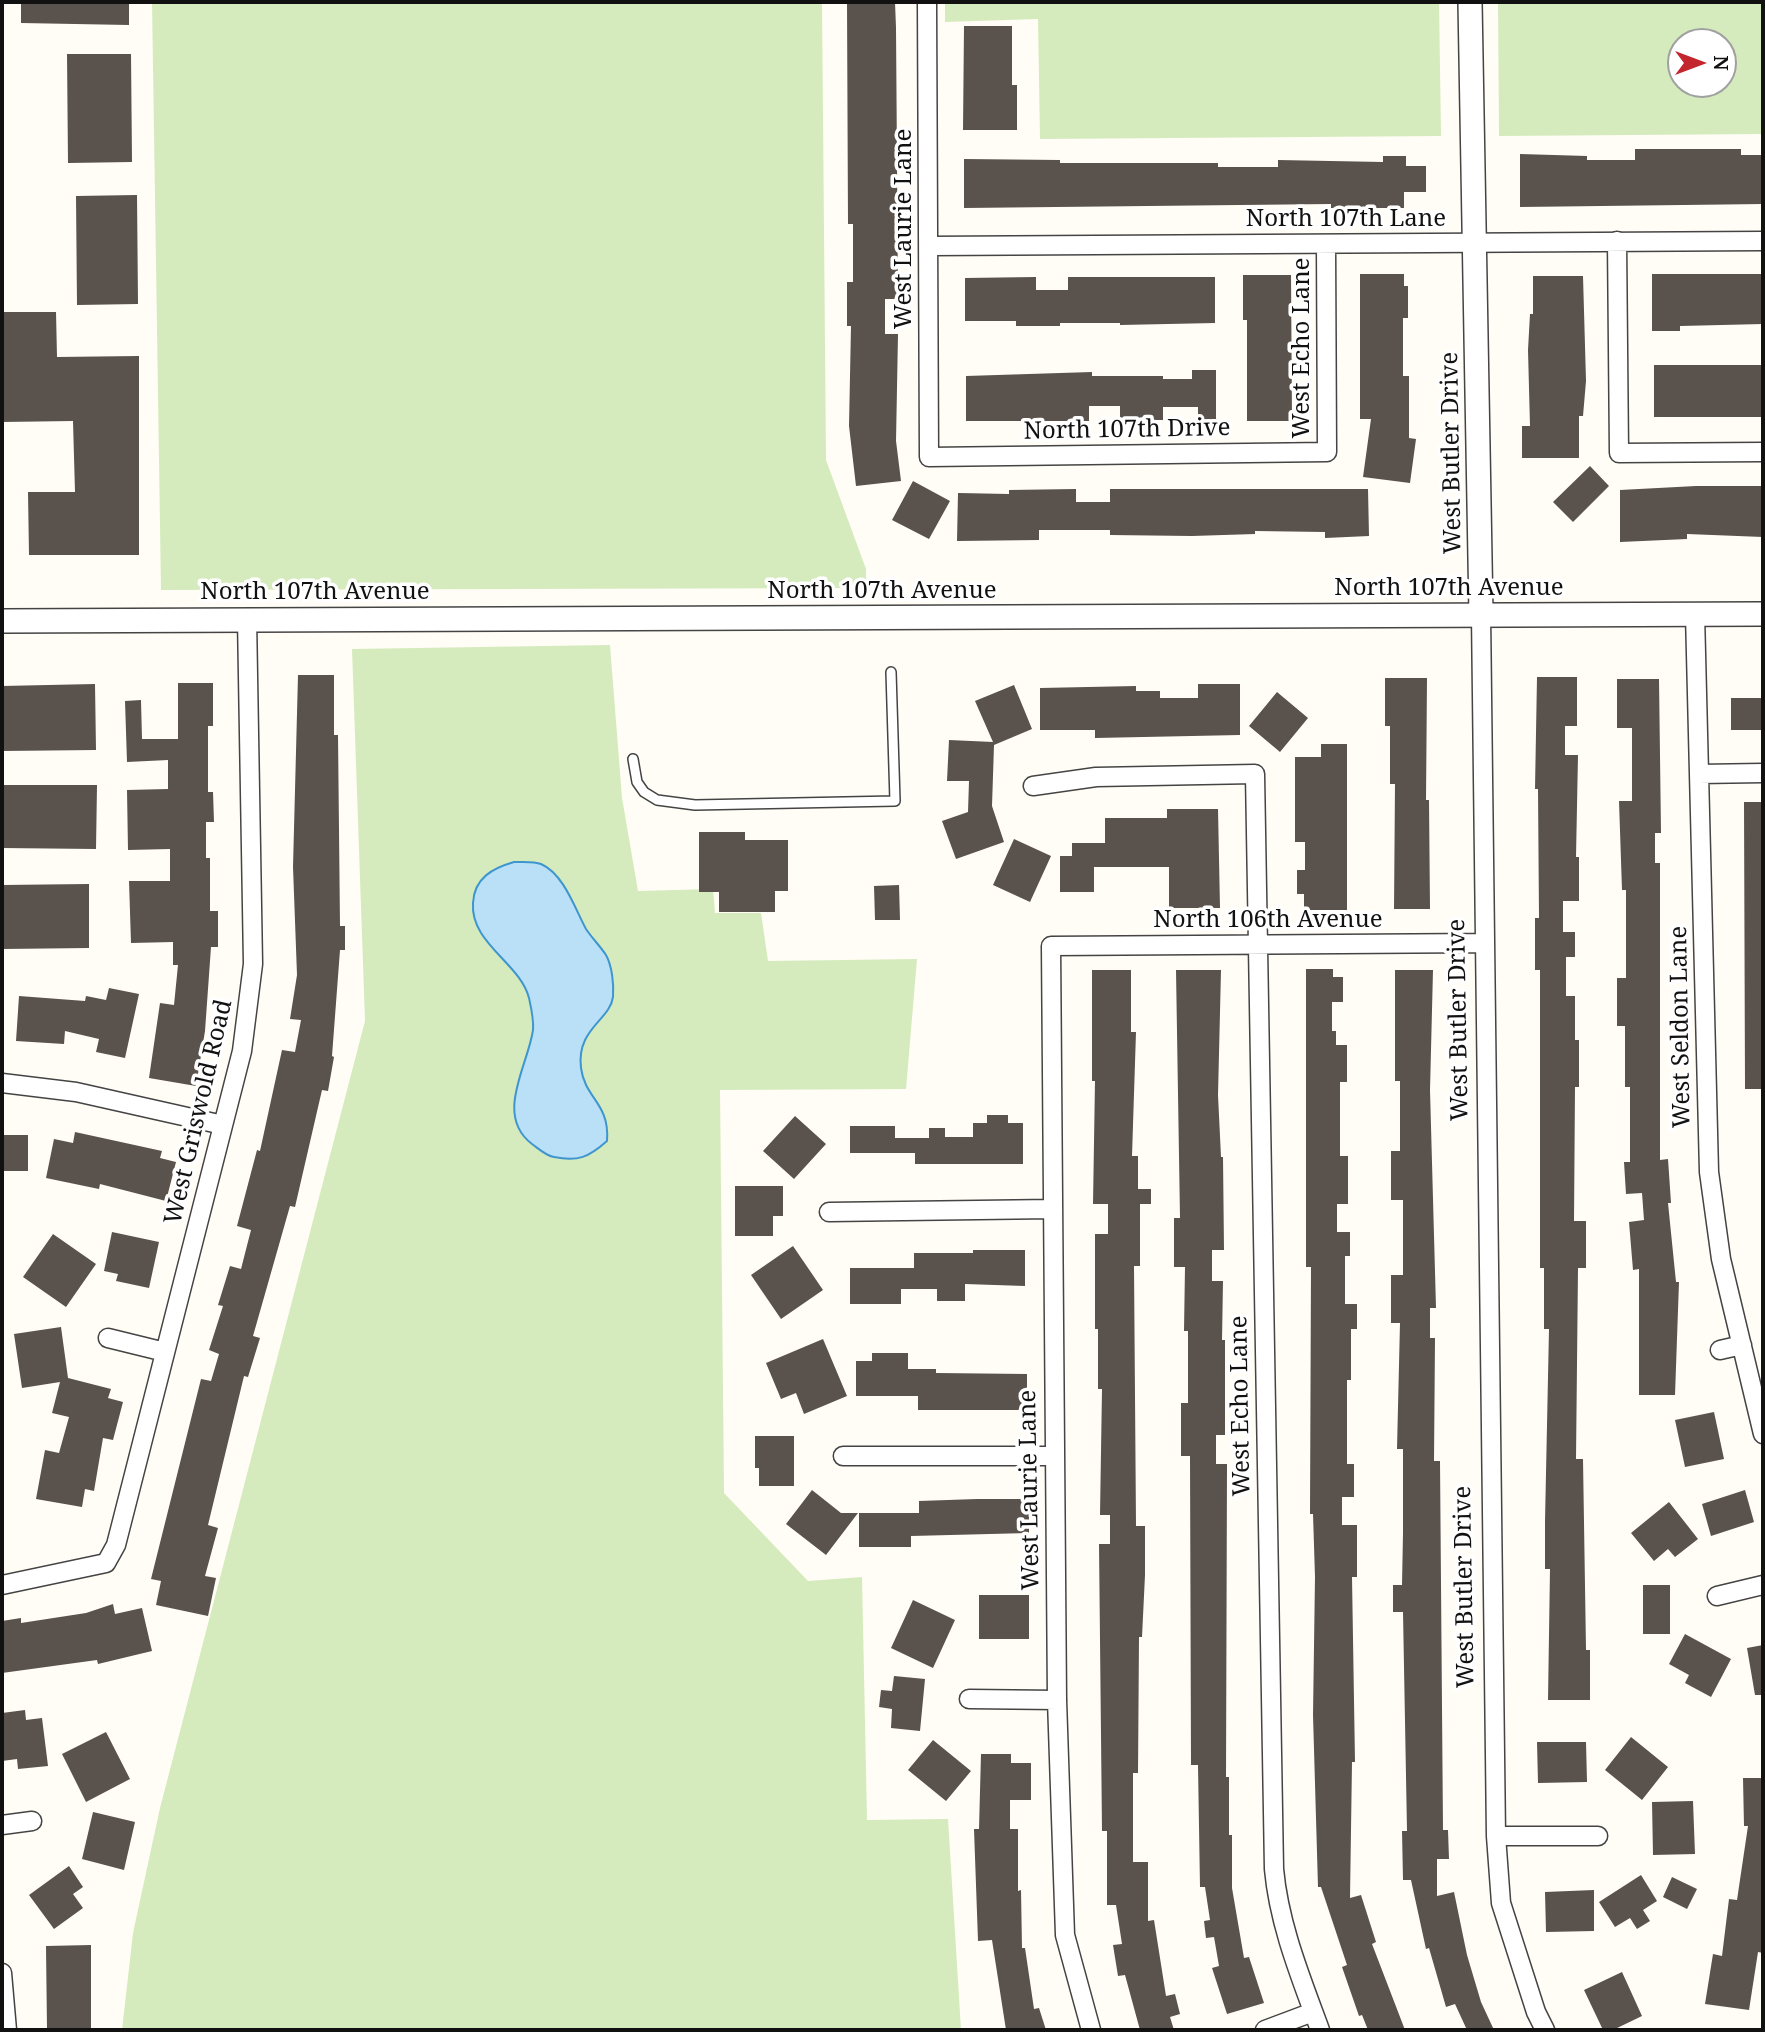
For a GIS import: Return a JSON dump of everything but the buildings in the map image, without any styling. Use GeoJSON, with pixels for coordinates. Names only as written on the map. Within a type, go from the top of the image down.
{"type":"FeatureCollection","features":[{"type":"Feature","properties":{"kind":"street","name":"West Laurie Lane"},"geometry":{"type":"LineString","coordinates":[[927,2],[929,457]]}},
{"type":"Feature","properties":{"kind":"street","name":"West Butler Drive"},"geometry":{"type":"LineString","coordinates":[[1470,2],[1481,614],[1496,1836],[1501,1903],[1545,2030]]}},
{"type":"Feature","properties":{"kind":"street"},"geometry":{"type":"LineString","coordinates":[[1617,241],[1619,453],[1763,452]]}},
{"type":"Feature","properties":{"kind":"street","name":"North 107th Lane"},"geometry":{"type":"LineString","coordinates":[[929,246],[1763,241]]}},
{"type":"Feature","properties":{"kind":"street","name":"West Echo Lane"},"geometry":{"type":"LineString","coordinates":[[1326,244],[1327,452]]}},
{"type":"Feature","properties":{"kind":"street","name":"North 107th Drive"},"geometry":{"type":"LineString","coordinates":[[929,457],[1327,452]]}},
{"type":"Feature","properties":{"kind":"street","name":"West Seldon Lane"},"geometry":{"type":"LineString","coordinates":[[1695,614],[1709,1172],[1721,1259],[1763,1434]]}},
{"type":"Feature","properties":{"kind":"street","name":"North 107th Avenue"},"geometry":{"type":"LineString","coordinates":[[2,621],[1763,614]]}},
{"type":"Feature","properties":{"kind":"street","name":"West Griswold Road"},"geometry":{"type":"LineString","coordinates":[[2,1585],[106,1563],[116,1545],[223,1125],[249,1015],[253,964],[247,618]]}},
{"type":"Feature","properties":{"kind":"street"},"geometry":{"type":"LineString","coordinates":[[1699,774],[1763,773]]}},
{"type":"Feature","properties":{"kind":"street","name":"West Echo Lane"},"geometry":{"type":"LineString","coordinates":[[1033,786],[1096,777],[1255,774],[1274,1869],[1277,1900],[1286,1933],[1320,2030]]}},
{"type":"Feature","properties":{"kind":"street","name":"North 106th Avenue"},"geometry":{"type":"LineString","coordinates":[[1051,946],[1485,943]]}},
{"type":"Feature","properties":{"kind":"street","name":"West Laurie Lane"},"geometry":{"type":"LineString","coordinates":[[1051,946],[1057,1700],[1065,1935],[1091,2030]]}},
{"type":"Feature","properties":{"kind":"street"},"geometry":{"type":"LineString","coordinates":[[2,1083],[76,1091],[223,1125]]}},
{"type":"Feature","properties":{"kind":"street"},"geometry":{"type":"LineString","coordinates":[[829,1212],[1052,1209]]}},
{"type":"Feature","properties":{"kind":"street"},"geometry":{"type":"LineString","coordinates":[[108,1338],[165,1352]]}},
{"type":"Feature","properties":{"kind":"street"},"geometry":{"type":"LineString","coordinates":[[1720,1350],[1742,1345]]}},
{"type":"Feature","properties":{"kind":"street"},"geometry":{"type":"LineString","coordinates":[[844,1456],[1054,1456]]}},
{"type":"Feature","properties":{"kind":"street"},"geometry":{"type":"LineString","coordinates":[[1717,1596],[1763,1585]]}},
{"type":"Feature","properties":{"kind":"street"},"geometry":{"type":"LineString","coordinates":[[969,1699],[1057,1700]]}},
{"type":"Feature","properties":{"kind":"street"},"geometry":{"type":"LineString","coordinates":[[2,1825],[32,1821]]}},
{"type":"Feature","properties":{"kind":"street"},"geometry":{"type":"LineString","coordinates":[[1496,1836],[1598,1836]]}},
{"type":"Feature","properties":{"kind":"street"},"geometry":{"type":"LineString","coordinates":[[2,1973],[7,2030]]}},
{"type":"Feature","properties":{"kind":"street"},"geometry":{"type":"LineString","coordinates":[[1265,2030],[1313,2011]]}},
{"type":"Feature","properties":{"kind":"lane"},"geometry":{"type":"LineString","coordinates":[[633,759],[638,782],[644,792],[657,800],[695,804],[895,801],[891,672]]}},
{"type":"Feature","properties":{"kind":"green space"},"geometry":{"type":"Polygon","coordinates":[[[152,2],[822,2],[826,460],[866,569],[866,588],[161,590],[152,2]]]}},
{"type":"Feature","properties":{"kind":"green space"},"geometry":{"type":"Polygon","coordinates":[[[945,2],[1439,2],[1441,136],[1040,139],[1038,19],[945,22],[945,2]]]}},
{"type":"Feature","properties":{"kind":"green space"},"geometry":{"type":"Polygon","coordinates":[[[1498,2],[1763,2],[1763,134],[1499,136],[1498,2]]]}},
{"type":"Feature","properties":{"kind":"green space"},"geometry":{"type":"Polygon","coordinates":[[[610,645],[622,798],[638,891],[713,889],[715,913],[761,913],[768,961],[917,959],[906,1089],[720,1090],[724,1493],[808,1581],[862,1577],[867,1820],[948,1819],[961,2030],[122,2030],[133,1933],[160,1808],[365,1021],[352,649],[610,645]]]}},
{"type":"Feature","properties":{"kind":"water"},"geometry":{"type":"Polygon","coordinates":[[[514,862],[538,863],[556,876],[586,929],[606,955],[611,970],[611,1005],[588,1034],[581,1055],[583,1078],[605,1118],[607,1141],[589,1154],[577,1158],[545,1154],[521,1132],[515,1119],[516,1090],[533,1030],[529,998],[516,974],[479,930],[473,903],[477,887],[486,875],[514,862]]]}}]}
